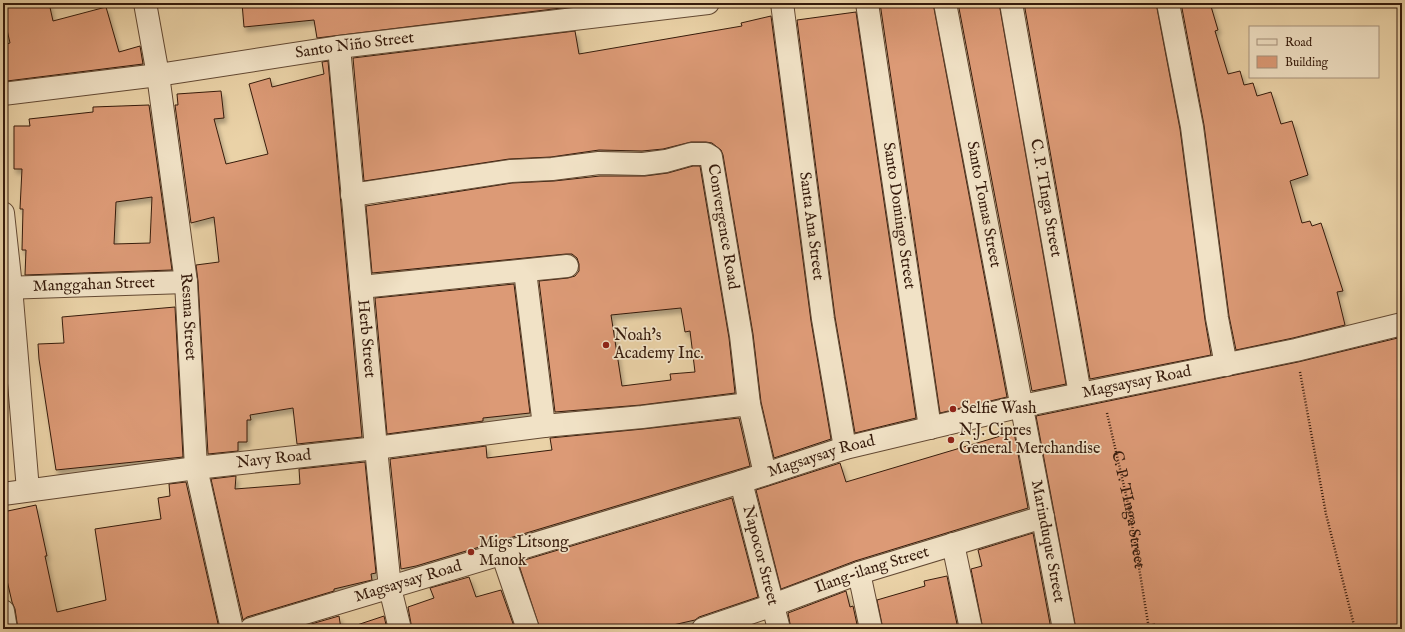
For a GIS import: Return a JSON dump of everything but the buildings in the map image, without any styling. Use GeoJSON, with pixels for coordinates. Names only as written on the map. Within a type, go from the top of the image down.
{"type":"FeatureCollection","features":[{"type":"Feature","properties":{"kind":"street","name":"Resma Street"},"geometry":{"type":"LineString","coordinates":[[145,3],[158,75],[186,282],[196,468],[232,629]]}},
{"type":"Feature","properties":{"kind":"street","name":"Santo Niño Street"},"geometry":{"type":"LineString","coordinates":[[3,94],[158,75],[339,47],[708,3]]}},
{"type":"Feature","properties":{"kind":"street","name":"Santa Ana Street"},"geometry":{"type":"LineString","coordinates":[[782,3],[823,319],[846,448]]}},
{"type":"Feature","properties":{"kind":"street","name":"Santo Domingo Street"},"geometry":{"type":"LineString","coordinates":[[867,3],[930,428]]}},
{"type":"Feature","properties":{"kind":"street","name":"Santo Tomas Street"},"geometry":{"type":"LineString","coordinates":[[945,3],[1022,406]]}},
{"type":"Feature","properties":{"kind":"street","name":"C. P. TInga Street"},"geometry":{"type":"LineString","coordinates":[[1011,3],[1080,394]]}},
{"type":"Feature","properties":{"kind":"street"},"geometry":{"type":"LineString","coordinates":[[1168,3],[1192,127],[1217,318],[1226,365]]}},
{"type":"Feature","properties":{"kind":"street","name":"Herb Street"},"geometry":{"type":"LineString","coordinates":[[339,47],[390,588],[400,629]]}},
{"type":"Feature","properties":{"kind":"street","name":"Convergence Road"},"geometry":{"type":"LineString","coordinates":[[352,195],[511,171],[552,169],[599,163],[643,164],[666,161],[691,154],[706,154],[711,157],[714,168],[741,336],[750,404]]}},
{"type":"Feature","properties":{"kind":"street"},"geometry":{"type":"LineString","coordinates":[[3,213],[7,288],[28,490]]}},
{"type":"Feature","properties":{"kind":"street"},"geometry":{"type":"LineString","coordinates":[[361,287],[567,266]]}},
{"type":"Feature","properties":{"kind":"street"},"geometry":{"type":"LineString","coordinates":[[525,271],[544,426],[642,417],[750,404],[765,474]]}},
{"type":"Feature","properties":{"kind":"street","name":"Manggahan Street"},"geometry":{"type":"LineString","coordinates":[[7,288],[186,282]]}},
{"type":"Feature","properties":{"kind":"street","name":"Magsaysay Road"},"geometry":{"type":"LineString","coordinates":[[251,629],[741,482],[846,448],[1022,406],[1296,350],[1402,324]]}},
{"type":"Feature","properties":{"kind":"street","name":"Marinduque Street"},"geometry":{"type":"LineString","coordinates":[[1022,406],[1064,629]]}},
{"type":"Feature","properties":{"kind":"street","name":"Navy Road"},"geometry":{"type":"LineString","coordinates":[[3,494],[196,468],[376,448],[544,426]]}},
{"type":"Feature","properties":{"kind":"street","name":"Napocor Street"},"geometry":{"type":"LineString","coordinates":[[741,482],[779,629]]}},
{"type":"Feature","properties":{"kind":"street","name":"Ilang-ilang Street"},"geometry":{"type":"LineString","coordinates":[[703,629],[859,573],[1042,517]]}},
{"type":"Feature","properties":{"kind":"street"},"geometry":{"type":"LineString","coordinates":[[953,544],[971,629]]}},
{"type":"Feature","properties":{"kind":"street"},"geometry":{"type":"LineString","coordinates":[[502,553],[528,629]]}},
{"type":"Feature","properties":{"kind":"street"},"geometry":{"type":"LineString","coordinates":[[859,573],[871,629]]}},
{"type":"Feature","properties":{"kind":"street"},"geometry":{"type":"LineString","coordinates":[[3,611],[6,629]]}},
{"type":"Feature","properties":{"kind":"path"},"geometry":{"type":"LineString","coordinates":[[1296,350],[1326,514],[1355,629]]}},
{"type":"Feature","properties":{"kind":"path","name":"C. P. TInga Street"},"geometry":{"type":"LineString","coordinates":[[1101,391],[1130,512],[1149,629]]}},
{"type":"Feature","properties":{"kind":"place","name":"Noah's Academy Inc."},"geometry":{"type":"Point","coordinates":[606,345]}},
{"type":"Feature","properties":{"kind":"place","name":"Selfie Wash"},"geometry":{"type":"Point","coordinates":[953,409]}},
{"type":"Feature","properties":{"kind":"place","name":"N.J. Cipres General Merchandise"},"geometry":{"type":"Point","coordinates":[951,440]}},
{"type":"Feature","properties":{"kind":"place","name":"Migs Litsong Manok"},"geometry":{"type":"Point","coordinates":[471,552]}}]}
